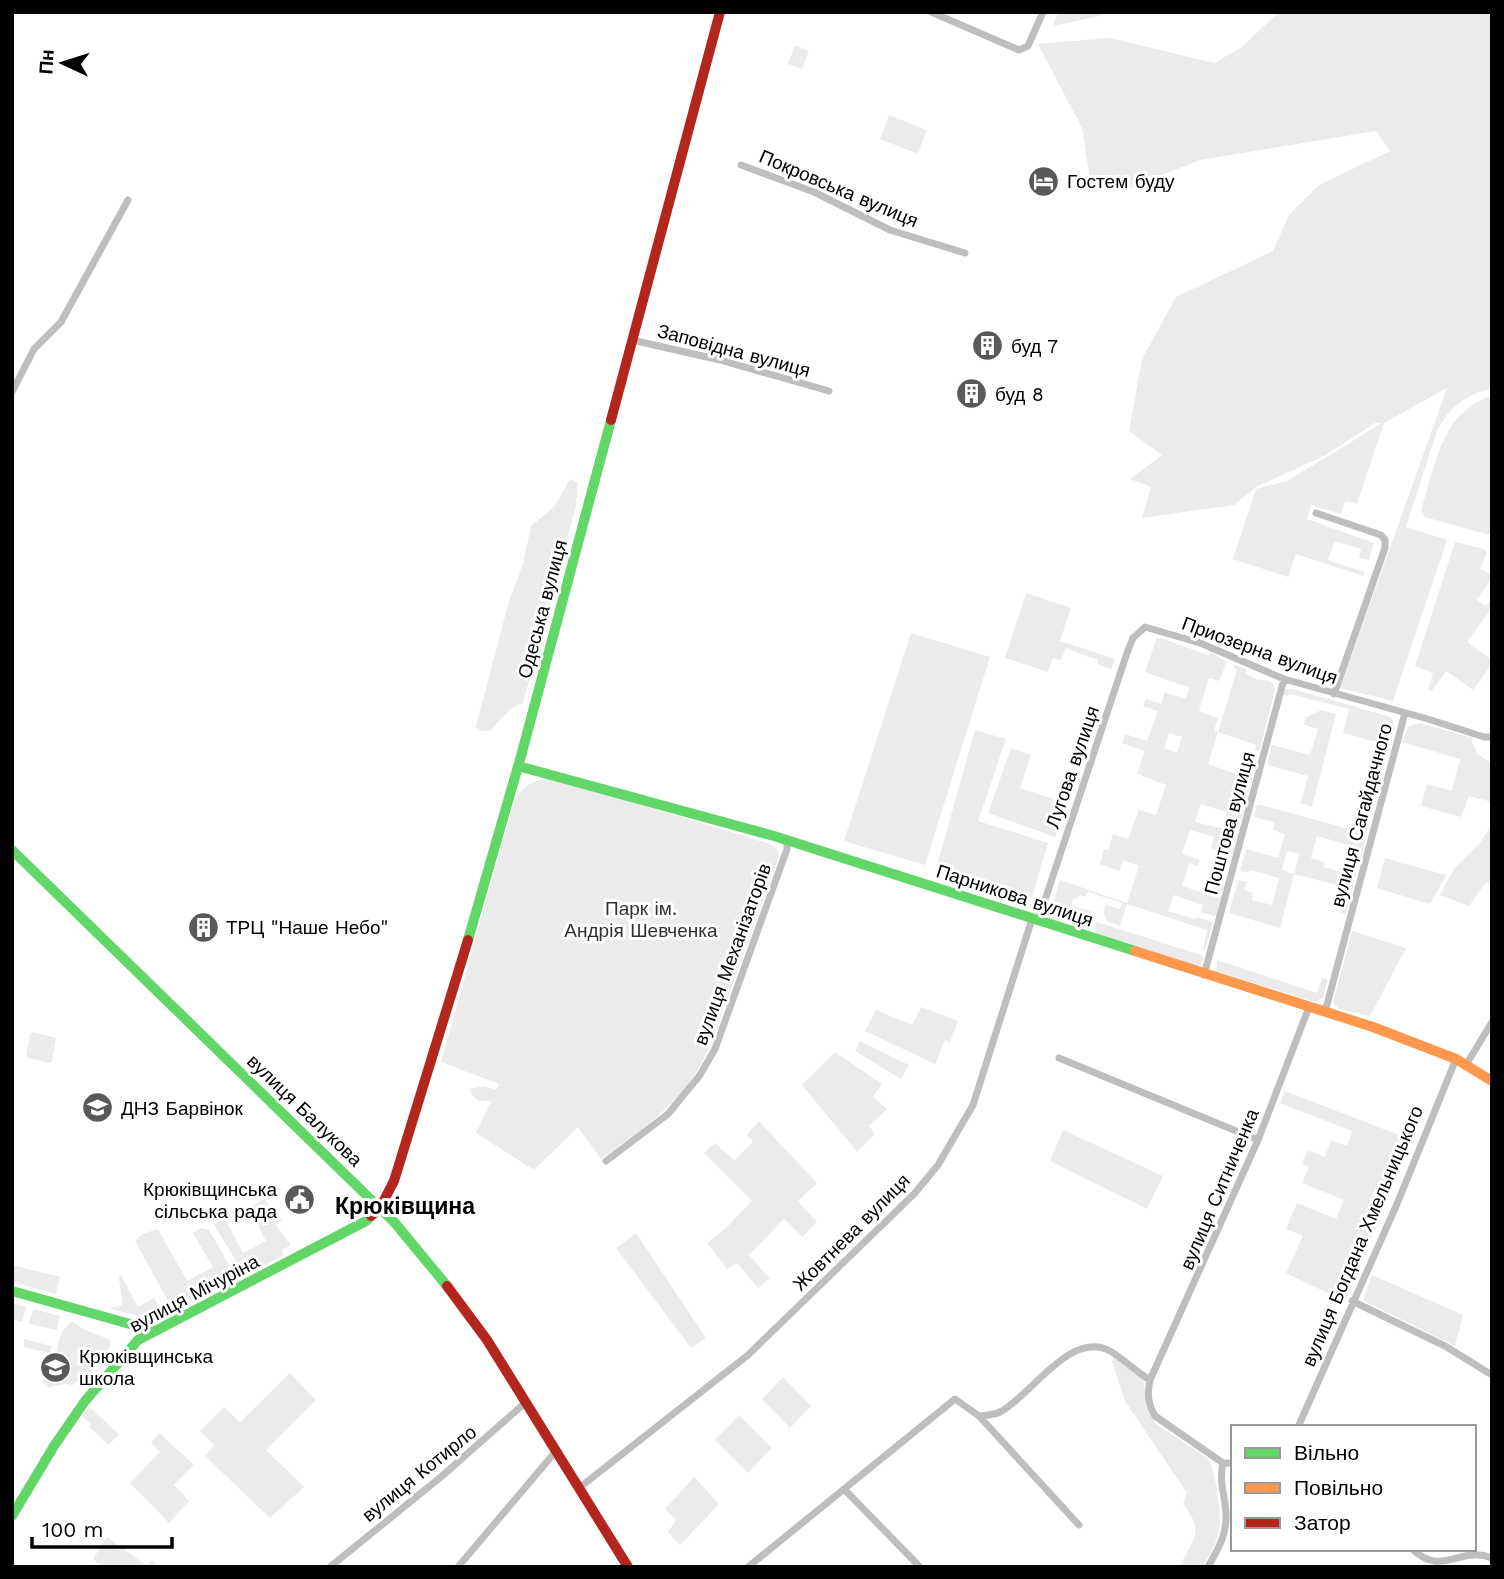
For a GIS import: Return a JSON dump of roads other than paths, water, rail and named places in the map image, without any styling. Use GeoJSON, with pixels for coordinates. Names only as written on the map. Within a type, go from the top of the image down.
{"type":"FeatureCollection","features":[{"type":"Feature","properties":{"kind":"street","name":"Одеська вулиця"},"geometry":{"type":"LineString","coordinates":[[380,1208],[394,1181],[426,1084],[518,766],[720,12]]}},
{"type":"Feature","properties":{"kind":"street"},"geometry":{"type":"LineString","coordinates":[[931,12],[1019,50],[1028,46],[1043,12]]}},
{"type":"Feature","properties":{"kind":"street","name":"Покровська вулиця"},"geometry":{"type":"LineString","coordinates":[[741,165],[814,192],[890,230],[965,253]]}},
{"type":"Feature","properties":{"kind":"street"},"geometry":{"type":"LineString","coordinates":[[12,392],[34,349],[61,322],[128,200]]}},
{"type":"Feature","properties":{"kind":"street","name":"Заповідна вулиця"},"geometry":{"type":"LineString","coordinates":[[632,340],[720,360],[828,391]]}},
{"type":"Feature","properties":{"kind":"street"},"geometry":{"type":"LineString","coordinates":[[1316,513],[1381,535],[1385,540],[1385,548],[1334,694]]}},
{"type":"Feature","properties":{"kind":"street","name":"Приозерна вулиця"},"geometry":{"type":"LineString","coordinates":[[1145,627],[1200,643],[1284,679],[1405,713]]}},
{"type":"Feature","properties":{"kind":"street","name":"Лугова вулиця"},"geometry":{"type":"LineString","coordinates":[[1035,920],[1127,653],[1133,638],[1145,627]]}},
{"type":"Feature","properties":{"kind":"street","name":"Поштова вулиця"},"geometry":{"type":"LineString","coordinates":[[1204,975],[1284,679]]}},
{"type":"Feature","properties":{"kind":"street","name":"вулиця Сагайдачного"},"geometry":{"type":"LineString","coordinates":[[1325,1012],[1405,713],[1484,737],[1492,737]]}},
{"type":"Feature","properties":{"kind":"street","name":"Парникова вулиця"},"geometry":{"type":"LineString","coordinates":[[518,766],[787,840],[1373,1027],[1456,1059],[1492,1081]]}},
{"type":"Feature","properties":{"kind":"street","name":"вулиця Механізаторів"},"geometry":{"type":"LineString","coordinates":[[606,1161],[668,1114],[700,1075],[715,1049],[787,849],[787,840]]}},
{"type":"Feature","properties":{"kind":"street","name":"вулиця Балукова"},"geometry":{"type":"LineString","coordinates":[[12,850],[380,1208],[443,1280],[487,1340],[628,1567]]}},
{"type":"Feature","properties":{"kind":"street","name":"Жовтнева вулиця"},"geometry":{"type":"LineString","coordinates":[[579,1488],[748,1355],[914,1194],[938,1166],[973,1105],[1035,920]]}},
{"type":"Feature","properties":{"kind":"street","name":"вулиця Ситниченка"},"geometry":{"type":"LineString","coordinates":[[1150,1380],[1258,1140],[1309,1007]]}},
{"type":"Feature","properties":{"kind":"street"},"geometry":{"type":"LineString","coordinates":[[1466,1065],[1492,1022]]}},
{"type":"Feature","properties":{"kind":"street"},"geometry":{"type":"LineString","coordinates":[[1059,1058],[1258,1140]]}},
{"type":"Feature","properties":{"kind":"street","name":"вулиця Богдана Хмельницького"},"geometry":{"type":"LineString","coordinates":[[1299,1425],[1397,1204],[1456,1059]]}},
{"type":"Feature","properties":{"kind":"street","name":"вулиця Мічуріна"},"geometry":{"type":"LineString","coordinates":[[12,1516],[45,1458],[73,1418],[123,1354],[138,1340],[366,1222],[380,1208]]}},
{"type":"Feature","properties":{"kind":"street"},"geometry":{"type":"LineString","coordinates":[[12,1291],[155,1331]]}},
{"type":"Feature","properties":{"kind":"street"},"geometry":{"type":"LineString","coordinates":[[1352,1301],[1445,1346],[1492,1375]]}},
{"type":"Feature","properties":{"kind":"street"},"geometry":{"type":"LineString","coordinates":[[979,1416],[1002,1411],[1047,1370],[1070,1355],[1088,1349],[1109,1350],[1150,1380],[1147,1395],[1155,1416],[1223,1463],[1231,1463]]}},
{"type":"Feature","properties":{"kind":"street"},"geometry":{"type":"LineString","coordinates":[[748,1567],[951,1400],[959,1400],[979,1416],[1079,1525]]}},
{"type":"Feature","properties":{"kind":"street","name":"вулиця Котирло"},"geometry":{"type":"LineString","coordinates":[[330,1567],[526,1403]]}},
{"type":"Feature","properties":{"kind":"street"},"geometry":{"type":"LineString","coordinates":[[458,1567],[556,1451]]}},
{"type":"Feature","properties":{"kind":"street"},"geometry":{"type":"LineString","coordinates":[[1208,1567],[1222,1541],[1227,1521],[1220,1479],[1223,1463]]}},
{"type":"Feature","properties":{"kind":"street"},"geometry":{"type":"LineString","coordinates":[[844,1489],[920,1567]]}},
{"type":"Feature","properties":{"kind":"street"},"geometry":{"type":"LineString","coordinates":[[1414,1551],[1421,1558],[1440,1563],[1460,1556],[1483,1554],[1492,1558]]}},
{"type":"Feature","properties":{"kind":"place","name":"Гостем буду"},"geometry":{"type":"Point","coordinates":[1044,181]}},
{"type":"Feature","properties":{"kind":"place","name":"буд 7"},"geometry":{"type":"Point","coordinates":[988,346]}},
{"type":"Feature","properties":{"kind":"place","name":"буд 8"},"geometry":{"type":"Point","coordinates":[972,394]}},
{"type":"Feature","properties":{"kind":"place","name":"ТРЦ \"Наше Небо\""},"geometry":{"type":"Point","coordinates":[203,927]}},
{"type":"Feature","properties":{"kind":"place","name":"ДНЗ Барвінок"},"geometry":{"type":"Point","coordinates":[98,1108]}},
{"type":"Feature","properties":{"kind":"place","name":"Крюківщинська сільська рада"},"geometry":{"type":"Point","coordinates":[300,1200]}},
{"type":"Feature","properties":{"kind":"place","name":"Крюківщинська школа"},"geometry":{"type":"Point","coordinates":[56,1367]}},
{"type":"Feature","properties":{"kind":"district","name":"Крюківщина"},"geometry":{"type":"Point","coordinates":[405,1206]}},
{"type":"Feature","properties":{"kind":"park label","name":"Парк ім. Андрія Шевченка"},"geometry":{"type":"Point","coordinates":[641,919]}}]}
